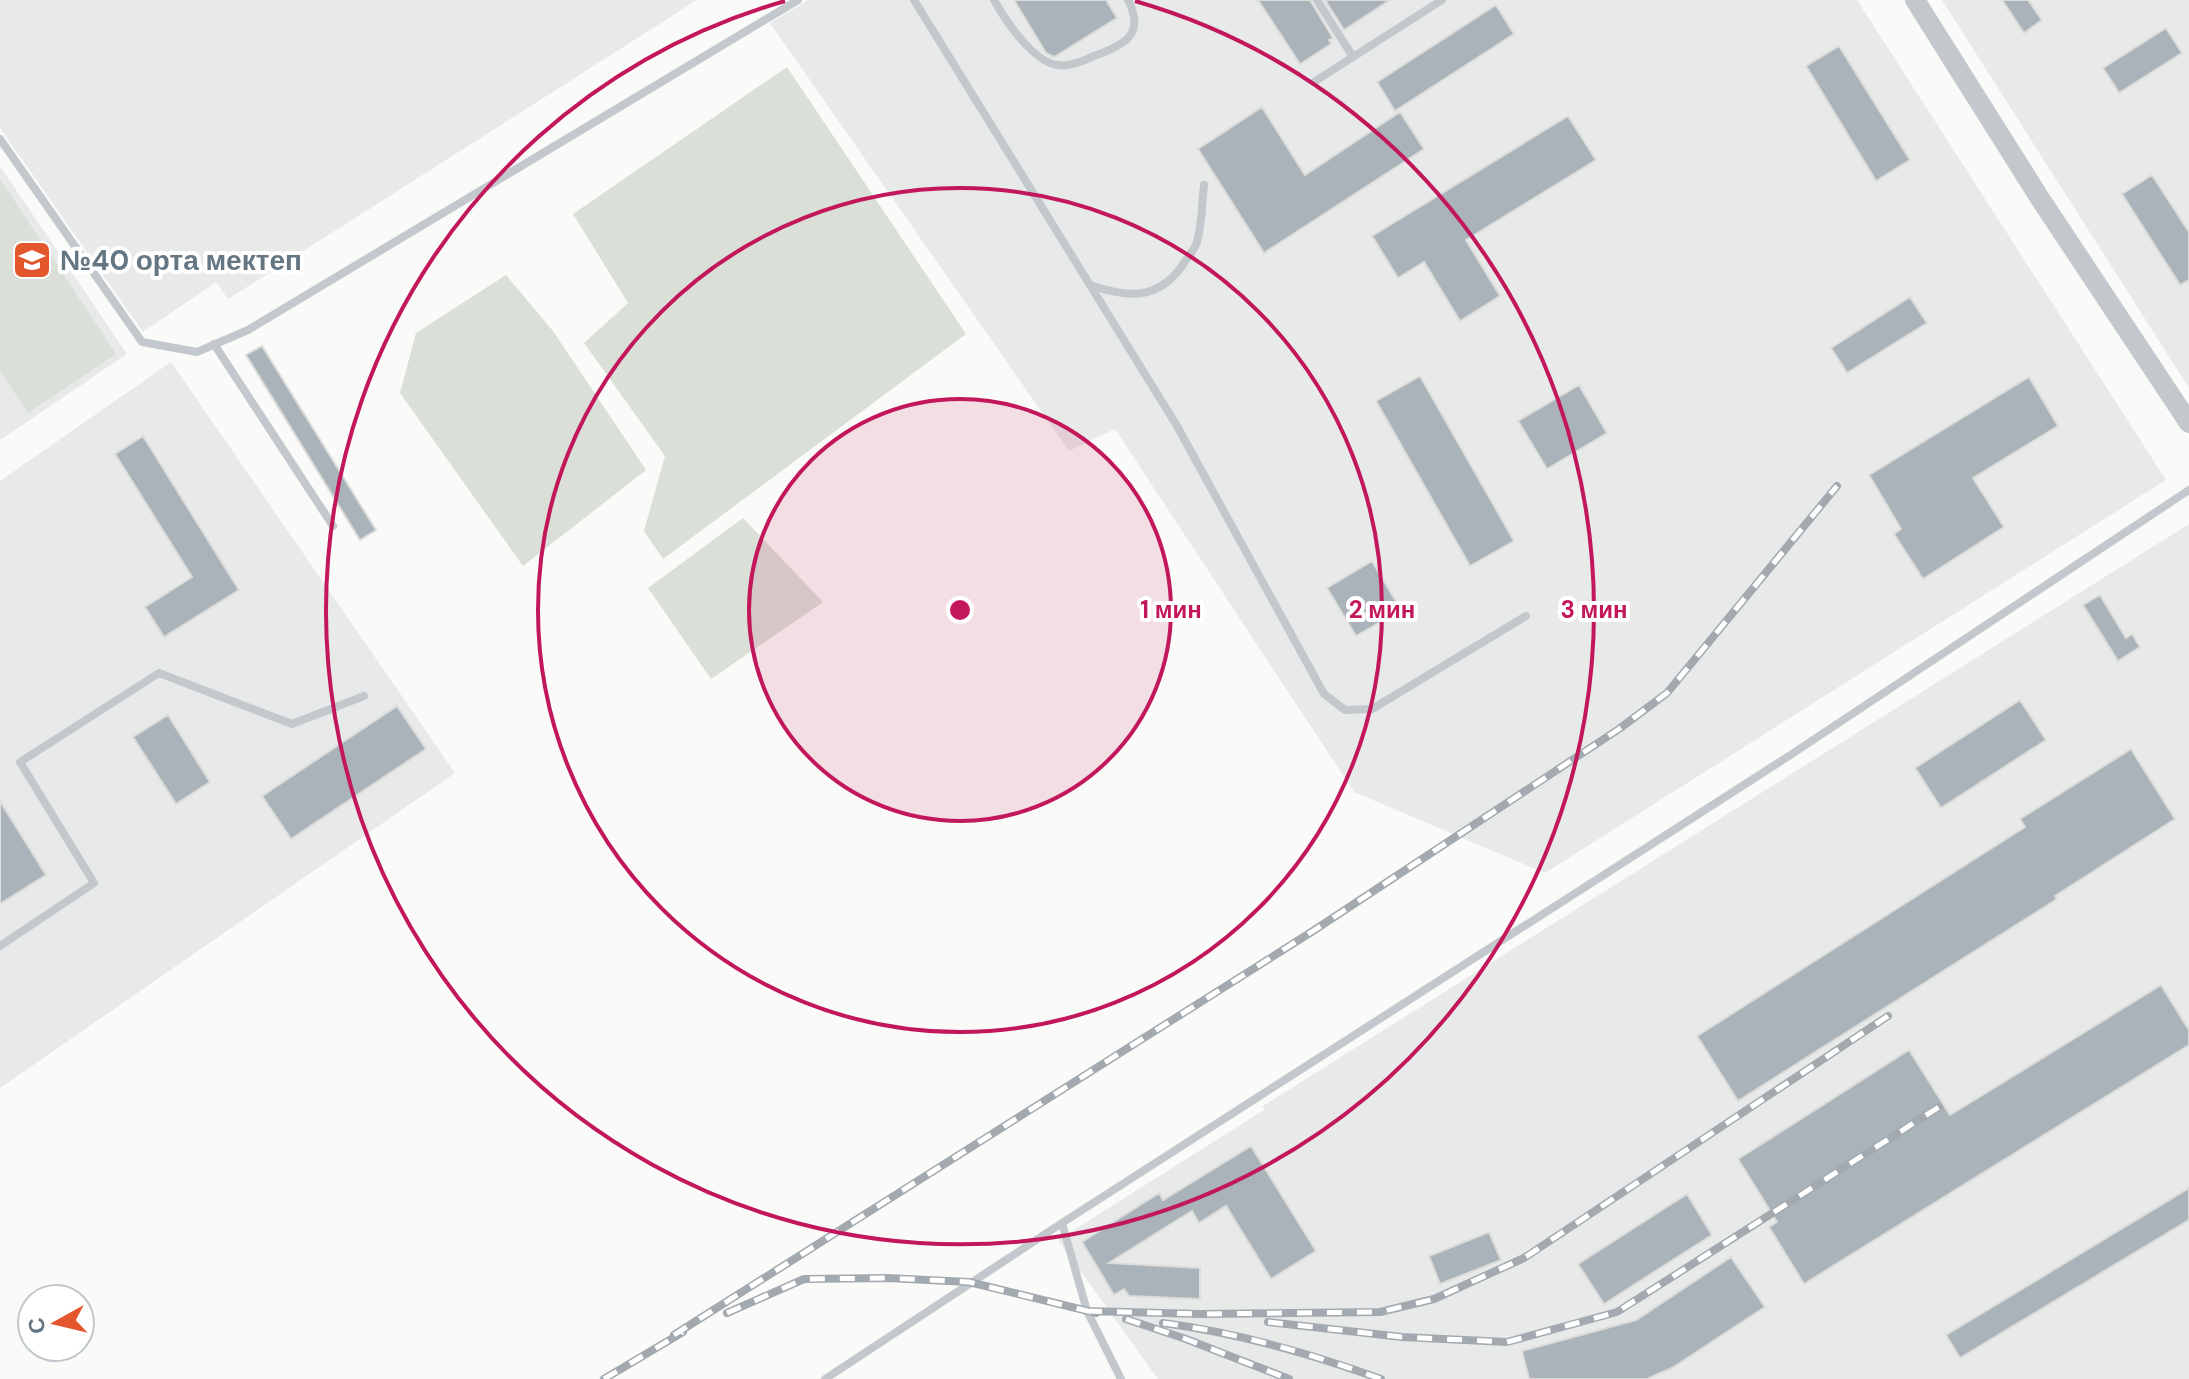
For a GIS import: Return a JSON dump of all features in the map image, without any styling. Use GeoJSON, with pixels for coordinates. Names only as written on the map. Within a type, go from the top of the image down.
{"type":"FeatureCollection","features":[{"type":"Feature","properties":{"kind":"street"},"geometry":{"type":"LineString","coordinates":[[1915,0],[2039,197],[2189,423]]}},
{"type":"Feature","properties":{"kind":"lane"},"geometry":{"type":"LineString","coordinates":[[0,139],[142,342],[197,352],[248,330],[798,0]]}},
{"type":"Feature","properties":{"kind":"lane"},"geometry":{"type":"LineString","coordinates":[[914,0],[1177,426],[1324,694],[1345,710],[1372,709],[1526,616]]}},
{"type":"Feature","properties":{"kind":"lane"},"geometry":{"type":"LineString","coordinates":[[994,0],[1003,16],[1036,55],[1056,66],[1073,64],[1129,39],[1135,27],[1128,0]]}},
{"type":"Feature","properties":{"kind":"lane"},"geometry":{"type":"LineString","coordinates":[[1317,0],[1353,57]]}},
{"type":"Feature","properties":{"kind":"lane"},"geometry":{"type":"LineString","coordinates":[[1314,82],[1442,0]]}},
{"type":"Feature","properties":{"kind":"lane"},"geometry":{"type":"LineString","coordinates":[[1089,284],[1116,294],[1136,296],[1156,289],[1178,273],[1197,244],[1204,185]]}},
{"type":"Feature","properties":{"kind":"lane"},"geometry":{"type":"LineString","coordinates":[[214,344],[333,526]]}},
{"type":"Feature","properties":{"kind":"lane"},"geometry":{"type":"LineString","coordinates":[[825,1379],[1795,752],[2189,490]]}},
{"type":"Feature","properties":{"kind":"lane"},"geometry":{"type":"LineString","coordinates":[[0,946],[94,883],[20,762],[159,673],[292,724],[364,696]]}},
{"type":"Feature","properties":{"kind":"lane"},"geometry":{"type":"LineString","coordinates":[[1062,1223],[1087,1311],[1121,1379]]}},
{"type":"Feature","properties":{"kind":"shaded area"},"geometry":{"type":"Polygon","coordinates":[[[0,0],[697,0],[228,299],[216,282],[143,332],[0,128],[0,0]]]}},
{"type":"Feature","properties":{"kind":"shaded area"},"geometry":{"type":"Polygon","coordinates":[[[808,0],[1857,0],[2166,480],[1545,873],[1354,792],[1115,429],[1069,451],[770,23],[808,0]]]}},
{"type":"Feature","properties":{"kind":"shaded area"},"geometry":{"type":"Polygon","coordinates":[[[1942,0],[2189,0],[2189,388],[1942,0]]]}},
{"type":"Feature","properties":{"kind":"shaded area"},"geometry":{"type":"Polygon","coordinates":[[[787,67],[966,334],[663,559],[644,531],[665,456],[584,343],[628,303],[573,214],[787,67]]]}},
{"type":"Feature","properties":{"kind":"shaded area","name":"№40 орта мектеп"},"geometry":{"type":"Polygon","coordinates":[[[0,166],[127,354],[0,440],[0,166]]]}},
{"type":"Feature","properties":{"kind":"shaded area","name":"№40 орта мектеп"},"geometry":{"type":"Polygon","coordinates":[[[0,179],[116,354],[28,413],[0,371],[0,179]]]}},
{"type":"Feature","properties":{"kind":"shaded area"},"geometry":{"type":"Polygon","coordinates":[[[506,275],[553,331],[646,470],[523,566],[400,393],[416,333],[506,275]]]}},
{"type":"Feature","properties":{"kind":"shaded area"},"geometry":{"type":"Polygon","coordinates":[[[171,362],[455,773],[0,1088],[0,481],[171,362]]]}},
{"type":"Feature","properties":{"kind":"shaded area"},"geometry":{"type":"Polygon","coordinates":[[[743,518],[823,602],[711,679],[648,588],[743,518]]]}},
{"type":"Feature","properties":{"kind":"shaded area"},"geometry":{"type":"Polygon","coordinates":[[[2189,524],[2189,1379],[1158,1379],[1058,1240],[1264,1110],[1263,1106],[2189,524]]]}},
{"type":"Feature","properties":{"kind":"building"},"geometry":{"type":"Polygon","coordinates":[[[1014,0],[1106,0],[1117,18],[1054,57],[1046,53],[1014,0]]]}},
{"type":"Feature","properties":{"kind":"building"},"geometry":{"type":"Polygon","coordinates":[[[1258,0],[1310,0],[1333,38],[1329,40],[1331,44],[1300,64],[1258,0]]]}},
{"type":"Feature","properties":{"kind":"building"},"geometry":{"type":"Polygon","coordinates":[[[1325,0],[1390,0],[1344,30],[1325,0]]]}},
{"type":"Feature","properties":{"kind":"building"},"geometry":{"type":"Polygon","coordinates":[[[2002,0],[2028,0],[2042,20],[2024,33],[2002,0]]]}},
{"type":"Feature","properties":{"kind":"building"},"geometry":{"type":"Polygon","coordinates":[[[1496,5],[1514,34],[1395,111],[1377,82],[1496,5]]]}},
{"type":"Feature","properties":{"kind":"building"},"geometry":{"type":"Polygon","coordinates":[[[2166,28],[2182,53],[2119,93],[2103,68],[2166,28]]]}},
{"type":"Feature","properties":{"kind":"building"},"geometry":{"type":"Polygon","coordinates":[[[1839,46],[1910,160],[1876,181],[1806,66],[1839,46]]]}},
{"type":"Feature","properties":{"kind":"building"},"geometry":{"type":"Polygon","coordinates":[[[1262,107],[1305,175],[1400,112],[1424,149],[1264,253],[1198,149],[1262,107]]]}},
{"type":"Feature","properties":{"kind":"building"},"geometry":{"type":"Polygon","coordinates":[[[1568,116],[1596,160],[1466,240],[1500,296],[1460,321],[1424,262],[1398,278],[1372,236],[1568,116]]]}},
{"type":"Feature","properties":{"kind":"building"},"geometry":{"type":"Polygon","coordinates":[[[2152,175],[2189,232],[2189,280],[2180,285],[2122,194],[2152,175]]]}},
{"type":"Feature","properties":{"kind":"building"},"geometry":{"type":"Polygon","coordinates":[[[1910,297],[1927,323],[1847,373],[1831,348],[1910,297]]]}},
{"type":"Feature","properties":{"kind":"building"},"geometry":{"type":"Polygon","coordinates":[[[262,346],[376,530],[360,540],[246,355],[262,346]]]}},
{"type":"Feature","properties":{"kind":"building"},"geometry":{"type":"Polygon","coordinates":[[[1420,376],[1514,541],[1470,566],[1376,401],[1420,376]]]}},
{"type":"Feature","properties":{"kind":"building"},"geometry":{"type":"Polygon","coordinates":[[[2029,377],[2058,426],[1973,478],[2004,527],[1923,579],[1894,534],[1901,529],[1869,475],[2029,377]]]}},
{"type":"Feature","properties":{"kind":"building"},"geometry":{"type":"Polygon","coordinates":[[[1579,385],[1607,433],[1547,469],[1518,421],[1579,385]]]}},
{"type":"Feature","properties":{"kind":"building"},"geometry":{"type":"Polygon","coordinates":[[[143,436],[239,590],[164,637],[145,607],[192,577],[115,454],[143,436]]]}},
{"type":"Feature","properties":{"kind":"building"},"geometry":{"type":"Polygon","coordinates":[[[1372,561],[1401,610],[1356,636],[1327,588],[1372,561]]]}},
{"type":"Feature","properties":{"kind":"building"},"geometry":{"type":"Polygon","coordinates":[[[2100,595],[2126,638],[2132,634],[2140,647],[2118,661],[2083,605],[2100,595]]]}},
{"type":"Feature","properties":{"kind":"building"},"geometry":{"type":"Polygon","coordinates":[[[2020,700],[2046,740],[1941,808],[1915,768],[2020,700]]]}},
{"type":"Feature","properties":{"kind":"building"},"geometry":{"type":"Polygon","coordinates":[[[397,706],[426,749],[291,839],[262,796],[397,706]]]}},
{"type":"Feature","properties":{"kind":"building"},"geometry":{"type":"Polygon","coordinates":[[[168,715],[210,782],[176,804],[133,737],[168,715]]]}},
{"type":"Feature","properties":{"kind":"building"},"geometry":{"type":"Polygon","coordinates":[[[2131,749],[2175,819],[2055,896],[2057,899],[1738,1101],[1697,1036],[2025,827],[2020,819],[2131,749]]]}},
{"type":"Feature","properties":{"kind":"building"},"geometry":{"type":"Polygon","coordinates":[[[0,801],[46,875],[0,904],[0,801]]]}},
{"type":"Feature","properties":{"kind":"building"},"geometry":{"type":"Polygon","coordinates":[[[2161,985],[2189,1030],[2189,1045],[1804,1284],[1769,1227],[1777,1222],[1738,1159],[1909,1050],[1950,1115],[2161,985]]]}},
{"type":"Feature","properties":{"kind":"building"},"geometry":{"type":"Polygon","coordinates":[[[1251,1146],[1316,1251],[1271,1279],[1226,1206],[1199,1223],[1192,1211],[1109,1263],[1200,1268],[1200,1299],[1129,1296],[1124,1289],[1114,1295],[1082,1242],[1159,1193],[1163,1200],[1251,1146]]]}},
{"type":"Feature","properties":{"kind":"building"},"geometry":{"type":"Polygon","coordinates":[[[2189,1188],[2189,1220],[1960,1358],[1946,1335],[2189,1188]]]}},
{"type":"Feature","properties":{"kind":"building"},"geometry":{"type":"Polygon","coordinates":[[[1687,1194],[1712,1235],[1604,1304],[1578,1264],[1687,1194]]]}},
{"type":"Feature","properties":{"kind":"building"},"geometry":{"type":"Polygon","coordinates":[[[1489,1232],[1501,1260],[1440,1284],[1429,1256],[1489,1232]]]}},
{"type":"Feature","properties":{"kind":"building"},"geometry":{"type":"Polygon","coordinates":[[[1731,1257],[1765,1307],[1672,1368],[1647,1379],[1529,1379],[1522,1351],[1636,1320],[1731,1257]]]}},
{"type":"Feature","properties":{"kind":"railway"},"geometry":{"type":"LineString","coordinates":[[674,1335],[1313,931],[1619,729],[1667,693],[1837,486]]}},
{"type":"Feature","properties":{"kind":"railway"},"geometry":{"type":"LineString","coordinates":[[1087,1311],[1201,1314],[1380,1312],[1434,1299],[1524,1258],[1888,1016]]}},
{"type":"Feature","properties":{"kind":"railway"},"geometry":{"type":"LineString","coordinates":[[1268,1322],[1402,1337],[1507,1342],[1617,1312],[1939,1107]]}},
{"type":"Feature","properties":{"kind":"railway"},"geometry":{"type":"LineString","coordinates":[[727,1313],[804,1279],[887,1278],[969,1282],[1096,1313]]}},
{"type":"Feature","properties":{"kind":"railway"},"geometry":{"type":"LineString","coordinates":[[1126,1319],[1289,1379]]}},
{"type":"Feature","properties":{"kind":"railway"},"geometry":{"type":"LineString","coordinates":[[1163,1323],[1274,1345],[1381,1379]]}},
{"type":"Feature","properties":{"kind":"railway"},"geometry":{"type":"LineString","coordinates":[[604,1379],[683,1332]]}},
{"type":"Feature","properties":{"kind":"place","name":"№40 орта мектеп"},"geometry":{"type":"Point","coordinates":[32,260]}}]}
